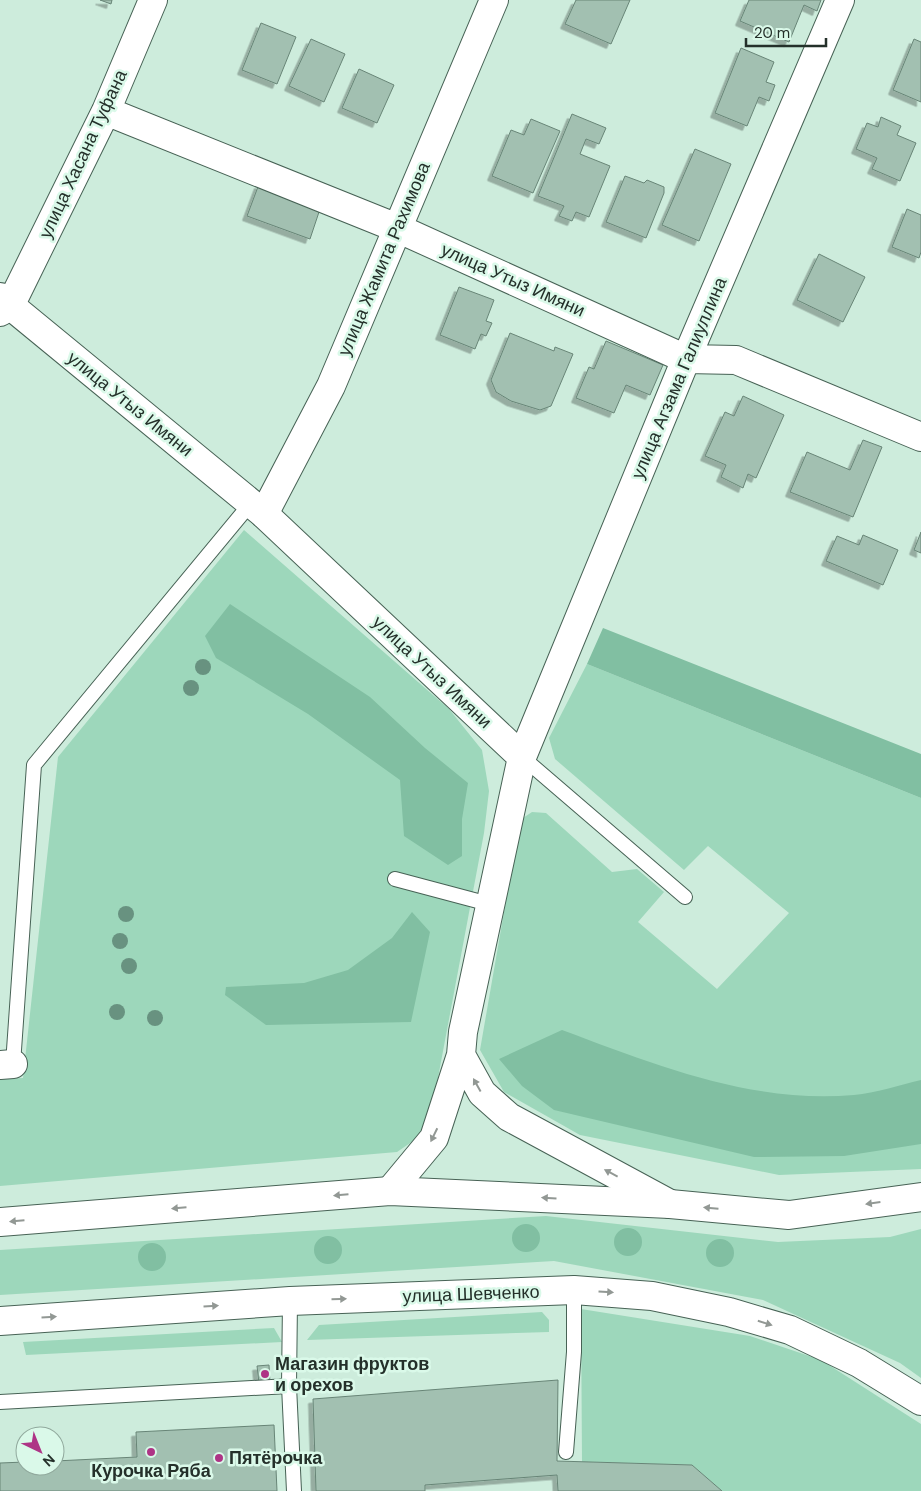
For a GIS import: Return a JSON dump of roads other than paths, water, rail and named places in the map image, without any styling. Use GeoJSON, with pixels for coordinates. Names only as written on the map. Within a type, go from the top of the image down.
{"type":"FeatureCollection","features":[{"type":"Feature","properties":{"kind":"street","name":"улица Хасана Туфана"},"geometry":{"type":"LineString","coordinates":[[3,305],[106,111],[153,0]]}},
{"type":"Feature","properties":{"kind":"street","name":"улица Жамита Рахимова"},"geometry":{"type":"LineString","coordinates":[[258,508],[331,386],[494,0]]}},
{"type":"Feature","properties":{"kind":"street","name":"улица Агзама Галиуллина"},"geometry":{"type":"LineString","coordinates":[[390,1191],[434,1138],[461,1055],[463,1032],[522,757],[686,359],[840,0]]}},
{"type":"Feature","properties":{"kind":"street","name":"улица Утыз Имяни"},"geometry":{"type":"LineString","coordinates":[[106,111],[397,228],[686,359],[736,360],[921,437]]}},
{"type":"Feature","properties":{"kind":"street","name":"улица Утыз Имяни"},"geometry":{"type":"LineString","coordinates":[[3,305],[258,508],[522,757]]}},
{"type":"Feature","properties":{"kind":"street"},"geometry":{"type":"LineString","coordinates":[[461,1055],[482,1093],[509,1117],[670,1204]]}},
{"type":"Feature","properties":{"kind":"street"},"geometry":{"type":"LineString","coordinates":[[0,1222],[390,1191],[670,1204],[789,1215],[921,1197]]}},
{"type":"Feature","properties":{"kind":"street","name":"улица Шевченко"},"geometry":{"type":"LineString","coordinates":[[0,1321],[290,1301],[574,1290],[652,1296],[729,1312],[790,1330],[859,1363],[921,1401]]}},
{"type":"Feature","properties":{"kind":"lane"},"geometry":{"type":"LineString","coordinates":[[6,1065],[34,765],[258,508]]}},
{"type":"Feature","properties":{"kind":"lane"},"geometry":{"type":"LineString","coordinates":[[522,757],[685,897]]}},
{"type":"Feature","properties":{"kind":"lane"},"geometry":{"type":"LineString","coordinates":[[395,879],[490,904]]}},
{"type":"Feature","properties":{"kind":"lane"},"geometry":{"type":"LineString","coordinates":[[566,1452],[574,1352],[574,1290]]}},
{"type":"Feature","properties":{"kind":"lane"},"geometry":{"type":"LineString","coordinates":[[290,1301],[289,1386],[294,1491]]}},
{"type":"Feature","properties":{"kind":"lane"},"geometry":{"type":"LineString","coordinates":[[0,1402],[289,1386]]}},
{"type":"Feature","properties":{"kind":"place","name":"Магазин фруктов и орехов"},"geometry":{"type":"Point","coordinates":[265,1374]}},
{"type":"Feature","properties":{"kind":"place","name":"Курочка Ряба"},"geometry":{"type":"Point","coordinates":[151,1452]}},
{"type":"Feature","properties":{"kind":"place","name":"Пятёрочка"},"geometry":{"type":"Point","coordinates":[219,1458]}}]}
